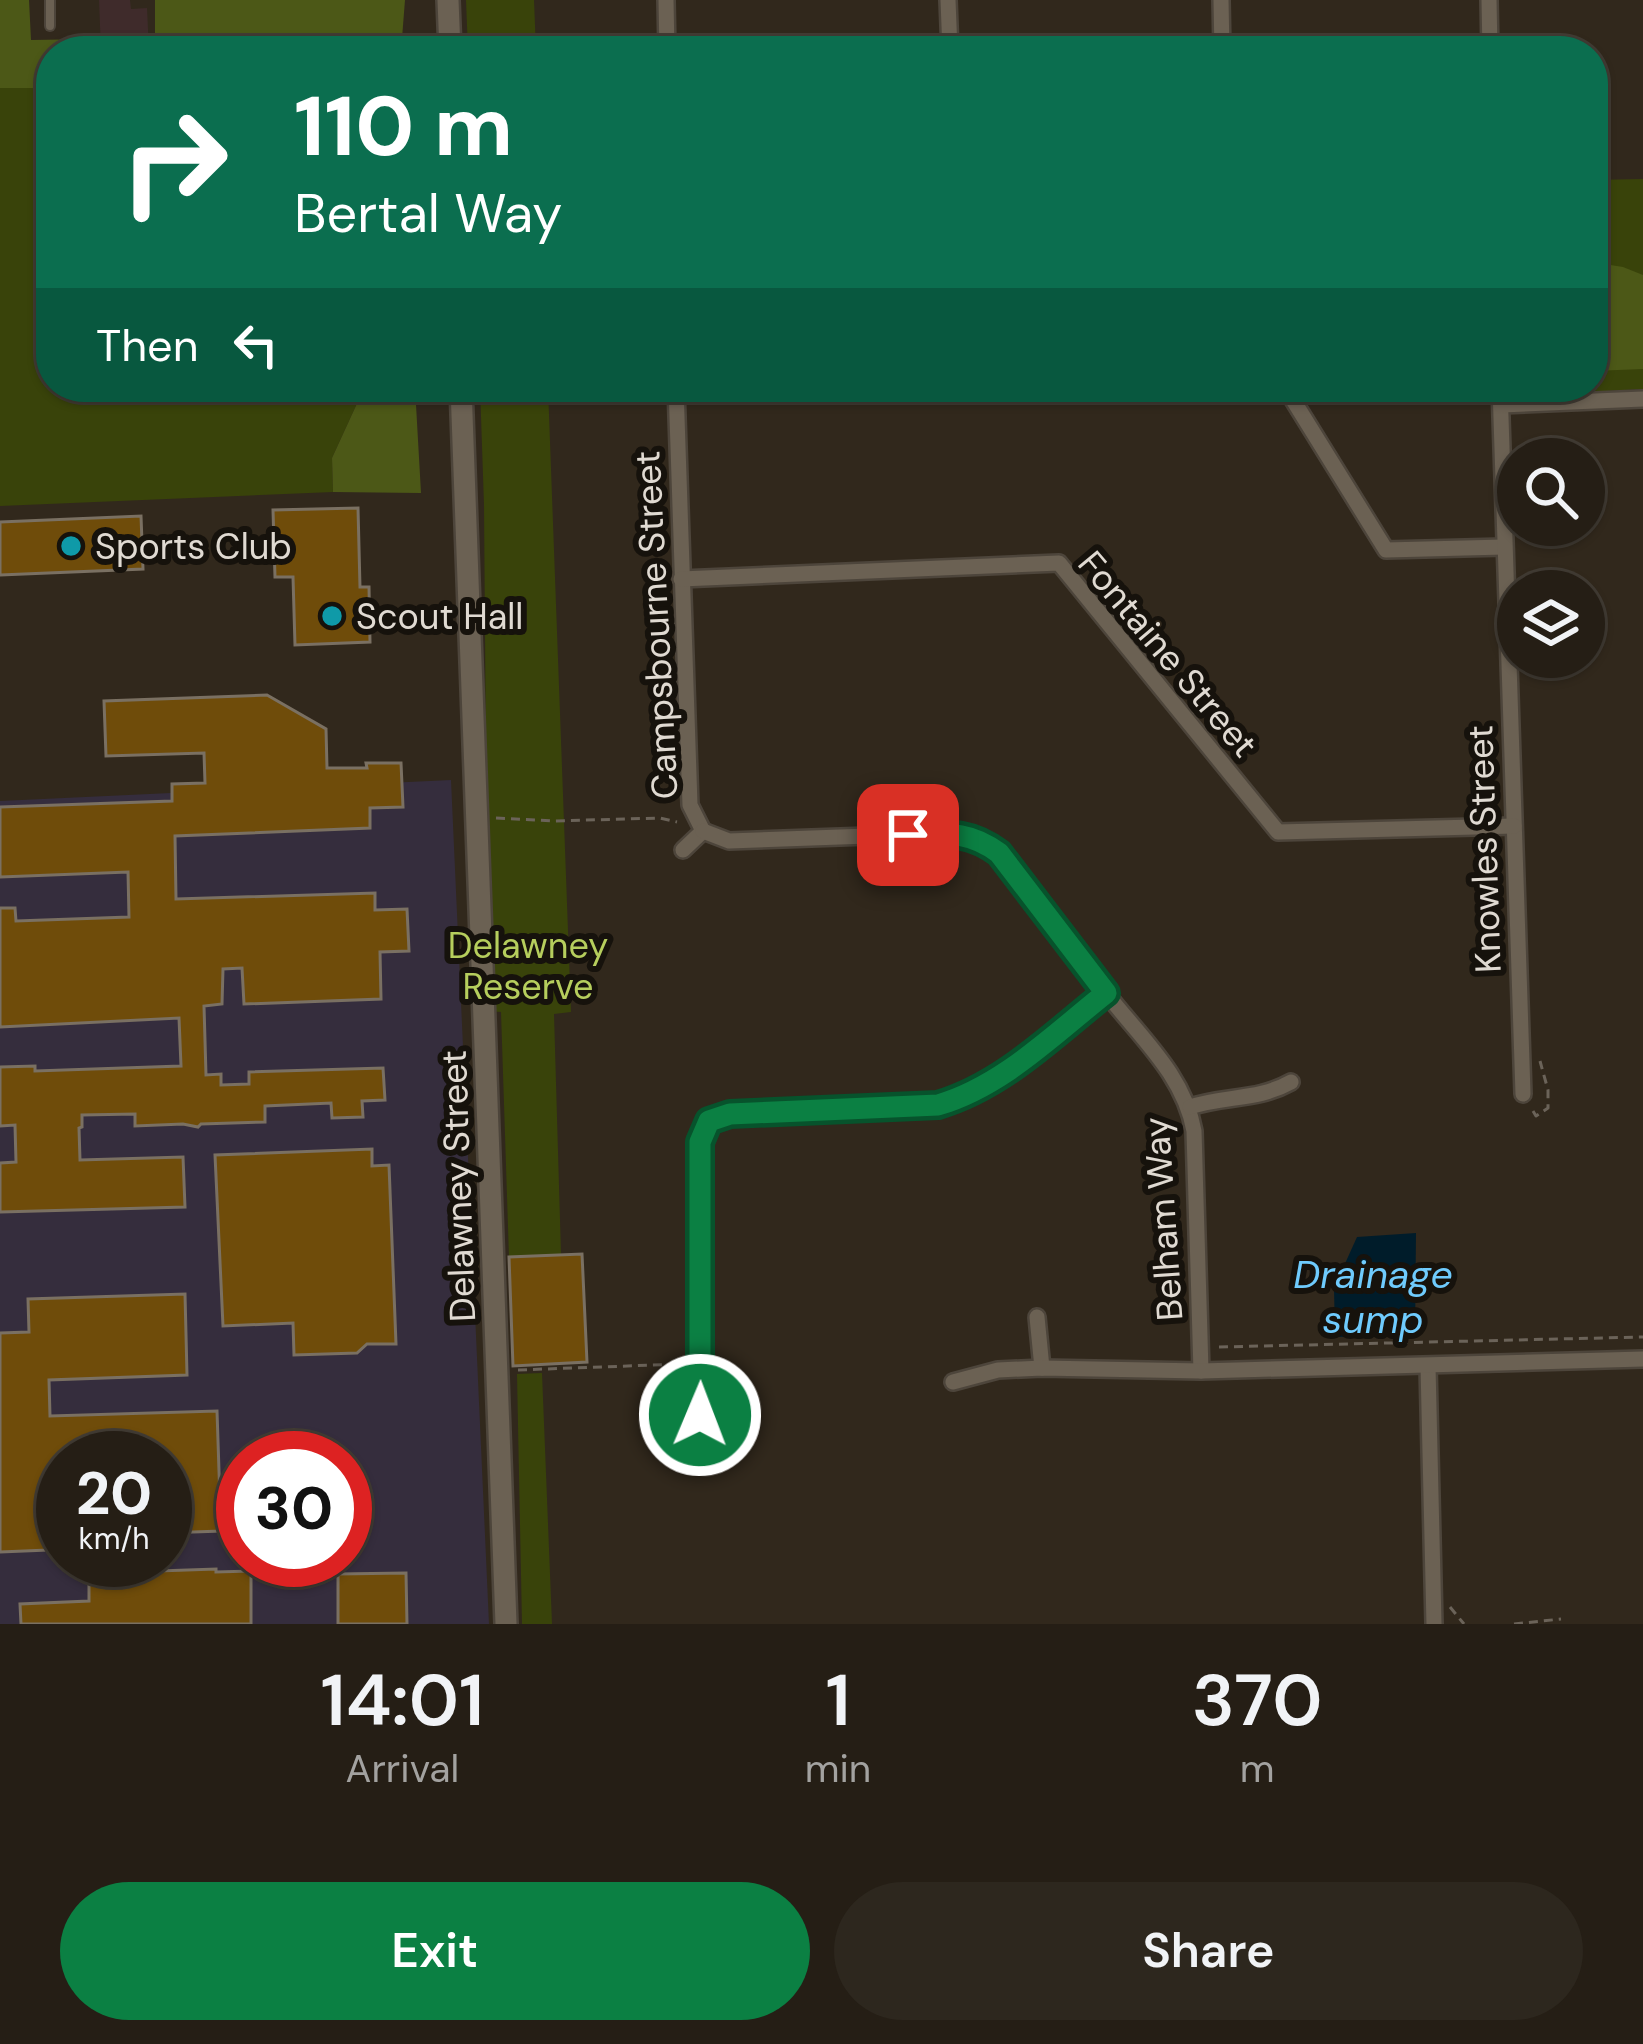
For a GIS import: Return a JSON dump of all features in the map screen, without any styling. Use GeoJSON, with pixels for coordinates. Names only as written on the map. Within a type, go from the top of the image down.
{"type":"FeatureCollection","features":[{"type":"Feature","properties":{"kind":"street"},"geometry":{"type":"LineString","coordinates":[[448,0],[449,36]]}},
{"type":"Feature","properties":{"kind":"street"},"geometry":{"type":"LineString","coordinates":[[666,0],[667,36]]}},
{"type":"Feature","properties":{"kind":"street"},"geometry":{"type":"LineString","coordinates":[[948,0],[949,36]]}},
{"type":"Feature","properties":{"kind":"street"},"geometry":{"type":"LineString","coordinates":[[1220,0],[1221,36]]}},
{"type":"Feature","properties":{"kind":"street"},"geometry":{"type":"LineString","coordinates":[[1489,0],[1490,36]]}},
{"type":"Feature","properties":{"kind":"street"},"geometry":{"type":"LineString","coordinates":[[1608,400],[1643,399]]}},
{"type":"Feature","properties":{"kind":"street","name":"Delawney Street"},"geometry":{"type":"LineString","coordinates":[[462,402],[506,1624]]}},
{"type":"Feature","properties":{"kind":"street","name":"Campsbourne Street"},"geometry":{"type":"LineString","coordinates":[[676,402],[690,805],[700,825],[682,850]]}},
{"type":"Feature","properties":{"kind":"street"},"geometry":{"type":"LineString","coordinates":[[1295,402],[1386,550],[1504,547]]}},
{"type":"Feature","properties":{"kind":"street","name":"Knowles Street"},"geometry":{"type":"LineString","coordinates":[[1501,402],[1523,1094]]}},
{"type":"Feature","properties":{"kind":"street"},"geometry":{"type":"LineString","coordinates":[[1501,405],[1572,402]]}},
{"type":"Feature","properties":{"kind":"street","name":"Fontaine Street"},"geometry":{"type":"LineString","coordinates":[[681,579],[1059,563],[1278,832],[1514,826]]}},
{"type":"Feature","properties":{"kind":"street","name":"Belham Way"},"geometry":{"type":"LineString","coordinates":[[700,825],[729,841],[953,833],[979,838],[999,853],[1177,1081],[1190,1107],[1201,1371]]}},
{"type":"Feature","properties":{"kind":"street"},"geometry":{"type":"LineString","coordinates":[[700,1415],[700,1142],[709,1121],[730,1114],[938,1105],[966,1096],[989,1084],[1106,993]]}},
{"type":"Feature","properties":{"kind":"street"},"geometry":{"type":"LineString","coordinates":[[1190,1107],[1215,1099],[1268,1095],[1291,1082]]}},
{"type":"Feature","properties":{"kind":"street"},"geometry":{"type":"LineString","coordinates":[[1037,1317],[1042,1368]]}},
{"type":"Feature","properties":{"kind":"street"},"geometry":{"type":"LineString","coordinates":[[953,1382],[998,1370],[1042,1368],[1201,1371],[1643,1359]]}},
{"type":"Feature","properties":{"kind":"street"},"geometry":{"type":"LineString","coordinates":[[1428,1366],[1434,1624]]}},
{"type":"Feature","properties":{"kind":"lane"},"geometry":{"type":"LineString","coordinates":[[50,0],[50,26]]}},
{"type":"Feature","properties":{"kind":"path"},"geometry":{"type":"LineString","coordinates":[[494,818],[659,818],[700,825]]}},
{"type":"Feature","properties":{"kind":"path"},"geometry":{"type":"LineString","coordinates":[[1216,1347],[1643,1337]]}},
{"type":"Feature","properties":{"kind":"path"},"geometry":{"type":"LineString","coordinates":[[513,1370],[702,1364]]}},
{"type":"Feature","properties":{"kind":"path"},"geometry":{"type":"LineString","coordinates":[[1514,1624],[1561,1619]]}},
{"type":"Feature","properties":{"kind":"shaded area"},"geometry":{"type":"Polygon","coordinates":[[[99,0],[130,0],[131,9],[147,8],[148,36],[100,36],[99,0]]]}},
{"type":"Feature","properties":{"kind":"shaded area"},"geometry":{"type":"Polygon","coordinates":[[[451,780],[489,1624],[0,1624],[0,801],[451,780]]]}},
{"type":"Feature","properties":{"kind":"green space"},"geometry":{"type":"Polygon","coordinates":[[[0,0],[29,0],[31,40],[36,40],[36,88],[0,88],[0,0]]]}},
{"type":"Feature","properties":{"kind":"green space"},"geometry":{"type":"Polygon","coordinates":[[[155,0],[405,0],[402,36],[155,36],[155,0]]]}},
{"type":"Feature","properties":{"kind":"green space"},"geometry":{"type":"Polygon","coordinates":[[[466,0],[534,0],[535,36],[467,36],[466,0]]]}},
{"type":"Feature","properties":{"kind":"green space"},"geometry":{"type":"Polygon","coordinates":[[[0,88],[36,88],[36,402],[358,402],[332,458],[333,492],[0,506],[0,88]]]}},
{"type":"Feature","properties":{"kind":"green space"},"geometry":{"type":"Polygon","coordinates":[[[1643,179],[1643,389],[1608,391],[1608,180],[1643,179]]]}},
{"type":"Feature","properties":{"kind":"green space"},"geometry":{"type":"Polygon","coordinates":[[[1608,265],[1643,275],[1643,369],[1608,370],[1608,265]]]}},
{"type":"Feature","properties":{"kind":"green space"},"geometry":{"type":"Polygon","coordinates":[[[358,402],[416,402],[421,493],[333,492],[332,458],[358,402]]]}},
{"type":"Feature","properties":{"kind":"green space","name":"Delawney Reserve"},"geometry":{"type":"Polygon","coordinates":[[[481,402],[549,402],[571,1012],[554,1014],[561,1254],[509,1257],[501,1012],[488,1011],[481,402]]]}},
{"type":"Feature","properties":{"kind":"green space"},"geometry":{"type":"Polygon","coordinates":[[[542,1373],[552,1624],[522,1624],[517,1374],[542,1373]]]}},
{"type":"Feature","properties":{"kind":"water","name":"Drainage sump"},"geometry":{"type":"Polygon","coordinates":[[[1416,1233],[1415,1335],[1335,1337],[1334,1288],[1357,1237],[1416,1233]]]}},
{"type":"Feature","properties":{"kind":"building"},"geometry":{"type":"Polygon","coordinates":[[[358,508],[360,587],[369,587],[370,642],[295,645],[293,577],[275,577],[273,510],[358,508]]]}},
{"type":"Feature","properties":{"kind":"building","name":"Sports Club"},"geometry":{"type":"Polygon","coordinates":[[[141,516],[143,569],[0,575],[0,522],[141,516]]]}},
{"type":"Feature","properties":{"kind":"building"},"geometry":{"type":"Polygon","coordinates":[[[267,695],[326,729],[327,768],[401,763],[403,807],[370,808],[370,828],[175,836],[176,899],[375,893],[375,910],[407,909],[409,951],[380,952],[381,999],[244,1004],[242,968],[223,969],[222,1004],[204,1006],[206,1075],[221,1074],[221,1085],[249,1084],[249,1072],[383,1068],[385,1100],[362,1101],[363,1117],[332,1118],[331,1103],[265,1106],[265,1122],[198,1127],[135,1126],[135,1114],[82,1115],[80,1160],[183,1157],[185,1207],[0,1212],[0,1163],[16,1162],[15,1125],[0,1126],[0,1067],[35,1066],[35,1071],[181,1066],[179,1018],[0,1027],[0,908],[15,908],[16,921],[129,917],[128,872],[0,877],[0,807],[172,801],[172,784],[205,783],[204,753],[106,756],[104,701],[267,695]]]}},
{"type":"Feature","properties":{"kind":"building"},"geometry":{"type":"Polygon","coordinates":[[[372,1149],[372,1166],[389,1165],[396,1344],[367,1344],[357,1353],[294,1355],[293,1323],[223,1326],[215,1155],[372,1149]]]}},
{"type":"Feature","properties":{"kind":"building"},"geometry":{"type":"Polygon","coordinates":[[[582,1254],[587,1362],[513,1366],[509,1257],[582,1254]]]}},
{"type":"Feature","properties":{"kind":"building"},"geometry":{"type":"Polygon","coordinates":[[[185,1294],[187,1375],[49,1380],[50,1416],[217,1411],[216,1531],[192,1532],[192,1431],[36,1431],[36,1550],[0,1552],[0,1333],[29,1332],[28,1299],[185,1294]]]}},
{"type":"Feature","properties":{"kind":"building"},"geometry":{"type":"Polygon","coordinates":[[[216,1569],[216,1587],[251,1587],[251,1624],[21,1624],[20,1604],[89,1601],[89,1587],[192,1587],[192,1570],[216,1569]]]}},
{"type":"Feature","properties":{"kind":"building"},"geometry":{"type":"Polygon","coordinates":[[[406,1573],[407,1624],[338,1624],[338,1587],[372,1587],[372,1574],[406,1573]]]}},
{"type":"Feature","properties":{"kind":"place","name":"Sports Club"},"geometry":{"type":"Point","coordinates":[71,546]}},
{"type":"Feature","properties":{"kind":"place","name":"Scout Hall"},"geometry":{"type":"Point","coordinates":[332,616]}},
{"type":"Feature","properties":{"kind":"route"},"geometry":{"type":"LineString","coordinates":[[700,1415],[700,1142],[709,1121],[730,1114],[938,1105],[966,1096],[989,1084],[1106,993],[999,853],[979,838],[953,833],[908,835]]}}]}
